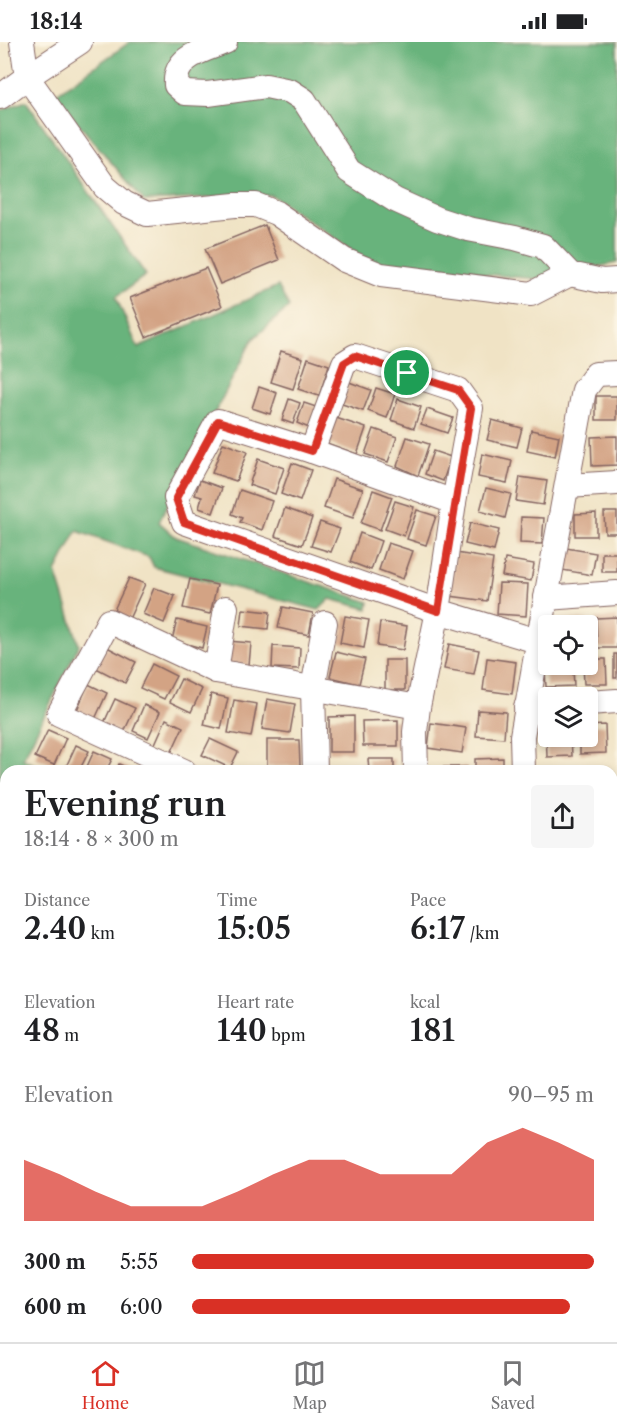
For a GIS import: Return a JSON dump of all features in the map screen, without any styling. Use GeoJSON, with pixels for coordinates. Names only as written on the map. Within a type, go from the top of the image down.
{"type":"FeatureCollection","features":[{"type":"Feature","properties":{"kind":"street"},"geometry":{"type":"LineString","coordinates":[[22,42],[27,76],[105,187],[124,203],[147,214],[235,205],[256,206],[276,213],[344,260],[381,276],[531,294],[570,274]]}},
{"type":"Feature","properties":{"kind":"street"},"geometry":{"type":"LineString","coordinates":[[0,97],[27,76],[80,42]]}},
{"type":"Feature","properties":{"kind":"street"},"geometry":{"type":"LineString","coordinates":[[225,42],[196,53],[183,62],[176,73],[176,85],[185,93],[208,94],[266,86],[290,91],[304,100],[349,171],[395,200],[437,219],[468,229],[543,246],[570,274],[602,281],[617,280]]}},
{"type":"Feature","properties":{"kind":"street"},"geometry":{"type":"LineString","coordinates":[[312,451],[344,363],[355,356],[458,390],[471,408],[438,611],[418,707],[415,732],[416,765]]}},
{"type":"Feature","properties":{"kind":"street"},"geometry":{"type":"LineString","coordinates":[[523,765],[522,736],[538,706],[537,641],[584,390],[596,374],[617,373]]}},
{"type":"Feature","properties":{"kind":"street"},"geometry":{"type":"LineString","coordinates":[[454,502],[312,451],[218,421],[176,498],[184,522],[438,611],[537,641]]}},
{"type":"Feature","properties":{"kind":"street"},"geometry":{"type":"LineString","coordinates":[[567,486],[617,483]]}},
{"type":"Feature","properties":{"kind":"street"},"geometry":{"type":"LineString","coordinates":[[546,598],[617,593]]}},
{"type":"Feature","properties":{"kind":"street"},"geometry":{"type":"LineString","coordinates":[[216,671],[226,608]]}},
{"type":"Feature","properties":{"kind":"street"},"geometry":{"type":"LineString","coordinates":[[171,765],[59,714],[109,621],[216,671],[418,707]]}},
{"type":"Feature","properties":{"kind":"street"},"geometry":{"type":"LineString","coordinates":[[315,765],[314,688],[325,623]]}},
{"type":"Feature","properties":{"kind":"street"},"geometry":{"type":"LineString","coordinates":[[598,703],[617,702]]}},
{"type":"Feature","properties":{"kind":"green space"},"geometry":{"type":"Polygon","coordinates":[[[130,42],[617,42],[617,263],[537,279],[373,264],[271,195],[144,201],[54,95],[130,42]]]}},
{"type":"Feature","properties":{"kind":"green space"},"geometry":{"type":"Polygon","coordinates":[[[26,101],[146,275],[116,297],[138,348],[278,286],[289,307],[252,340],[159,522],[176,537],[369,602],[368,609],[330,599],[319,610],[154,567],[149,557],[77,531],[56,572],[79,645],[23,759],[35,765],[0,765],[0,111],[26,101]]]}},
{"type":"Feature","properties":{"kind":"building"},"geometry":{"type":"Polygon","coordinates":[[[265,225],[279,260],[220,284],[205,249],[265,225]]]}},
{"type":"Feature","properties":{"kind":"building"},"geometry":{"type":"Polygon","coordinates":[[[206,268],[222,306],[146,337],[130,298],[206,268]]]}},
{"type":"Feature","properties":{"kind":"building"},"geometry":{"type":"Polygon","coordinates":[[[281,351],[303,358],[293,389],[271,382],[281,351]]]}},
{"type":"Feature","properties":{"kind":"building"},"geometry":{"type":"Polygon","coordinates":[[[308,358],[329,365],[319,396],[298,389],[308,358]]]}},
{"type":"Feature","properties":{"kind":"building"},"geometry":{"type":"Polygon","coordinates":[[[349,382],[371,390],[363,411],[342,404],[349,382]]]}},
{"type":"Feature","properties":{"kind":"building"},"geometry":{"type":"Polygon","coordinates":[[[259,387],[277,393],[270,414],[252,408],[259,387]]]}},
{"type":"Feature","properties":{"kind":"building"},"geometry":{"type":"Polygon","coordinates":[[[376,388],[395,394],[387,418],[368,411],[376,388]]]}},
{"type":"Feature","properties":{"kind":"building"},"geometry":{"type":"Polygon","coordinates":[[[596,396],[617,396],[617,420],[596,420],[596,396]]]}},
{"type":"Feature","properties":{"kind":"building"},"geometry":{"type":"Polygon","coordinates":[[[289,399],[300,403],[293,424],[282,420],[289,399]]]}},
{"type":"Feature","properties":{"kind":"building"},"geometry":{"type":"Polygon","coordinates":[[[398,399],[421,407],[414,428],[391,420],[398,399]]]}},
{"type":"Feature","properties":{"kind":"building"},"geometry":{"type":"Polygon","coordinates":[[[304,403],[316,407],[309,428],[297,423],[304,403]]]}},
{"type":"Feature","properties":{"kind":"building"},"geometry":{"type":"Polygon","coordinates":[[[427,409],[453,418],[447,433],[421,424],[427,409]]]}},
{"type":"Feature","properties":{"kind":"building"},"geometry":{"type":"Polygon","coordinates":[[[333,417],[366,428],[357,454],[324,442],[333,417]]]}},
{"type":"Feature","properties":{"kind":"building"},"geometry":{"type":"Polygon","coordinates":[[[492,420],[522,428],[517,447],[487,440],[492,420]]]}},
{"type":"Feature","properties":{"kind":"building"},"geometry":{"type":"Polygon","coordinates":[[[374,429],[397,437],[388,462],[365,454],[374,429]]]}},
{"type":"Feature","properties":{"kind":"building"},"geometry":{"type":"Polygon","coordinates":[[[531,430],[559,436],[555,457],[527,451],[531,430]]]}},
{"type":"Feature","properties":{"kind":"building"},"geometry":{"type":"Polygon","coordinates":[[[617,436],[617,465],[592,466],[591,437],[617,436]]]}},
{"type":"Feature","properties":{"kind":"building"},"geometry":{"type":"Polygon","coordinates":[[[407,437],[429,444],[418,476],[397,466],[407,437]]]}},
{"type":"Feature","properties":{"kind":"building"},"geometry":{"type":"Polygon","coordinates":[[[223,443],[247,452],[236,481],[212,473],[223,443]]]}},
{"type":"Feature","properties":{"kind":"building"},"geometry":{"type":"Polygon","coordinates":[[[433,451],[451,457],[443,481],[425,474],[433,451]]]}},
{"type":"Feature","properties":{"kind":"building"},"geometry":{"type":"Polygon","coordinates":[[[482,454],[512,461],[507,483],[478,477],[482,454]]]}},
{"type":"Feature","properties":{"kind":"building"},"geometry":{"type":"Polygon","coordinates":[[[258,459],[284,468],[275,494],[249,485],[258,459]]]}},
{"type":"Feature","properties":{"kind":"building"},"geometry":{"type":"Polygon","coordinates":[[[292,463],[311,470],[300,501],[281,494],[292,463]]]}},
{"type":"Feature","properties":{"kind":"building"},"geometry":{"type":"Polygon","coordinates":[[[520,477],[547,481],[543,505],[516,501],[520,477]]]}},
{"type":"Feature","properties":{"kind":"building"},"geometry":{"type":"Polygon","coordinates":[[[334,479],[363,489],[353,518],[324,508],[334,479]]]}},
{"type":"Feature","properties":{"kind":"building"},"geometry":{"type":"Polygon","coordinates":[[[200,480],[222,488],[213,513],[199,508],[202,497],[195,495],[200,480]]]}},
{"type":"Feature","properties":{"kind":"building"},"geometry":{"type":"Polygon","coordinates":[[[486,488],[511,494],[505,518],[480,511],[486,488]]]}},
{"type":"Feature","properties":{"kind":"building"},"geometry":{"type":"Polygon","coordinates":[[[240,490],[272,501],[262,530],[240,522],[242,518],[232,514],[240,490]]]}},
{"type":"Feature","properties":{"kind":"building"},"geometry":{"type":"Polygon","coordinates":[[[373,490],[392,497],[380,530],[361,523],[373,490]]]}},
{"type":"Feature","properties":{"kind":"building"},"geometry":{"type":"Polygon","coordinates":[[[395,501],[414,507],[404,536],[385,529],[395,501]]]}},
{"type":"Feature","properties":{"kind":"building"},"geometry":{"type":"Polygon","coordinates":[[[285,508],[312,518],[302,545],[275,536],[285,508]]]}},
{"type":"Feature","properties":{"kind":"building"},"geometry":{"type":"Polygon","coordinates":[[[417,510],[436,516],[426,545],[407,539],[417,510]]]}},
{"type":"Feature","properties":{"kind":"building"},"geometry":{"type":"Polygon","coordinates":[[[604,512],[617,512],[617,533],[605,533],[604,512]]]}},
{"type":"Feature","properties":{"kind":"building"},"geometry":{"type":"Polygon","coordinates":[[[596,513],[596,536],[575,536],[575,514],[596,513]]]}},
{"type":"Feature","properties":{"kind":"building"},"geometry":{"type":"Polygon","coordinates":[[[521,517],[544,518],[542,544],[520,543],[521,517]]]}},
{"type":"Feature","properties":{"kind":"building"},"geometry":{"type":"Polygon","coordinates":[[[320,522],[340,529],[331,552],[311,546],[320,522]]]}},
{"type":"Feature","properties":{"kind":"building"},"geometry":{"type":"Polygon","coordinates":[[[470,523],[499,530],[494,551],[465,544],[470,523]]]}},
{"type":"Feature","properties":{"kind":"building"},"geometry":{"type":"Polygon","coordinates":[[[360,533],[381,541],[371,570],[350,562],[360,533]]]}},
{"type":"Feature","properties":{"kind":"building"},"geometry":{"type":"Polygon","coordinates":[[[388,543],[413,551],[403,579],[379,570],[388,543]]]}},
{"type":"Feature","properties":{"kind":"building"},"geometry":{"type":"Polygon","coordinates":[[[566,548],[596,553],[592,575],[562,570],[566,548]]]}},
{"type":"Feature","properties":{"kind":"building"},"geometry":{"type":"Polygon","coordinates":[[[456,553],[493,559],[487,601],[450,596],[456,553]]]}},
{"type":"Feature","properties":{"kind":"building"},"geometry":{"type":"Polygon","coordinates":[[[602,553],[617,553],[617,572],[602,572],[602,553]]]}},
{"type":"Feature","properties":{"kind":"building"},"geometry":{"type":"Polygon","coordinates":[[[505,559],[534,564],[531,581],[502,576],[505,559]]]}},
{"type":"Feature","properties":{"kind":"building"},"geometry":{"type":"Polygon","coordinates":[[[129,578],[145,584],[129,619],[113,612],[129,578]]]}},
{"type":"Feature","properties":{"kind":"building"},"geometry":{"type":"Polygon","coordinates":[[[190,579],[217,585],[210,614],[183,608],[190,579]]]}},
{"type":"Feature","properties":{"kind":"building"},"geometry":{"type":"Polygon","coordinates":[[[499,583],[528,584],[526,616],[497,614],[499,583]]]}},
{"type":"Feature","properties":{"kind":"building"},"geometry":{"type":"Polygon","coordinates":[[[154,588],[175,596],[164,623],[143,614],[154,588]]]}},
{"type":"Feature","properties":{"kind":"building"},"geometry":{"type":"Polygon","coordinates":[[[283,607],[313,613],[309,635],[278,628],[283,607]]]}},
{"type":"Feature","properties":{"kind":"building"},"geometry":{"type":"Polygon","coordinates":[[[243,609],[270,612],[268,629],[241,626],[243,609]]]}},
{"type":"Feature","properties":{"kind":"building"},"geometry":{"type":"Polygon","coordinates":[[[345,616],[369,620],[364,648],[340,643],[345,616]]]}},
{"type":"Feature","properties":{"kind":"building"},"geometry":{"type":"Polygon","coordinates":[[[617,617],[617,648],[598,648],[598,618],[617,617]]]}},
{"type":"Feature","properties":{"kind":"building"},"geometry":{"type":"Polygon","coordinates":[[[177,620],[207,627],[202,648],[172,640],[177,620]]]}},
{"type":"Feature","properties":{"kind":"building"},"geometry":{"type":"Polygon","coordinates":[[[380,622],[407,626],[403,650],[377,646],[380,622]]]}},
{"type":"Feature","properties":{"kind":"building"},"geometry":{"type":"Polygon","coordinates":[[[228,641],[251,643],[249,665],[226,663],[228,641]]]}},
{"type":"Feature","properties":{"kind":"building"},"geometry":{"type":"Polygon","coordinates":[[[449,644],[479,650],[474,674],[444,669],[449,644]]]}},
{"type":"Feature","properties":{"kind":"building"},"geometry":{"type":"Polygon","coordinates":[[[273,646],[300,648],[299,669],[272,668],[273,646]]]}},
{"type":"Feature","properties":{"kind":"building"},"geometry":{"type":"Polygon","coordinates":[[[107,647],[136,662],[125,683],[96,668],[107,647]]]}},
{"type":"Feature","properties":{"kind":"building"},"geometry":{"type":"Polygon","coordinates":[[[336,652],[365,659],[359,684],[330,677],[336,652]]]}},
{"type":"Feature","properties":{"kind":"building"},"geometry":{"type":"Polygon","coordinates":[[[614,654],[617,654],[617,678],[614,678],[614,654]]]}},
{"type":"Feature","properties":{"kind":"building"},"geometry":{"type":"Polygon","coordinates":[[[487,658],[516,662],[512,694],[483,690],[487,658]]]}},
{"type":"Feature","properties":{"kind":"building"},"geometry":{"type":"Polygon","coordinates":[[[598,659],[606,659],[607,684],[584,684],[584,675],[598,675],[598,659]]]}},
{"type":"Feature","properties":{"kind":"building"},"geometry":{"type":"Polygon","coordinates":[[[385,660],[405,660],[405,690],[385,690],[385,660]]]}},
{"type":"Feature","properties":{"kind":"building"},"geometry":{"type":"Polygon","coordinates":[[[152,664],[176,676],[164,699],[140,688],[152,664]]]}},
{"type":"Feature","properties":{"kind":"building"},"geometry":{"type":"Polygon","coordinates":[[[545,675],[573,675],[574,686],[546,687],[545,675]]]}},
{"type":"Feature","properties":{"kind":"building"},"geometry":{"type":"Polygon","coordinates":[[[181,679],[202,689],[191,712],[170,702],[181,679]]]}},
{"type":"Feature","properties":{"kind":"building"},"geometry":{"type":"Polygon","coordinates":[[[88,684],[107,693],[95,719],[77,710],[88,684]]]}},
{"type":"Feature","properties":{"kind":"building"},"geometry":{"type":"Polygon","coordinates":[[[211,694],[228,698],[221,729],[204,725],[211,694]]]}},
{"type":"Feature","properties":{"kind":"building"},"geometry":{"type":"Polygon","coordinates":[[[115,699],[135,708],[123,734],[103,725],[115,699]]]}},
{"type":"Feature","properties":{"kind":"building"},"geometry":{"type":"Polygon","coordinates":[[[267,699],[295,704],[290,733],[262,729],[267,699]]]}},
{"type":"Feature","properties":{"kind":"building"},"geometry":{"type":"Polygon","coordinates":[[[234,700],[257,704],[251,737],[228,733],[234,700]]]}},
{"type":"Feature","properties":{"kind":"building"},"geometry":{"type":"Polygon","coordinates":[[[144,705],[160,712],[148,738],[133,731],[144,705]]]}},
{"type":"Feature","properties":{"kind":"building"},"geometry":{"type":"Polygon","coordinates":[[[478,710],[506,712],[504,738],[476,736],[478,710]]]}},
{"type":"Feature","properties":{"kind":"building"},"geometry":{"type":"Polygon","coordinates":[[[354,716],[354,752],[329,752],[329,717],[354,716]]]}},
{"type":"Feature","properties":{"kind":"building"},"geometry":{"type":"Polygon","coordinates":[[[166,719],[183,727],[171,753],[154,746],[166,719]]]}},
{"type":"Feature","properties":{"kind":"building"},"geometry":{"type":"Polygon","coordinates":[[[398,720],[398,746],[363,746],[362,721],[398,720]]]}},
{"type":"Feature","properties":{"kind":"building"},"geometry":{"type":"Polygon","coordinates":[[[431,723],[466,728],[462,753],[428,748],[431,723]]]}},
{"type":"Feature","properties":{"kind":"building"},"geometry":{"type":"Polygon","coordinates":[[[598,725],[605,725],[606,753],[580,754],[580,747],[598,747],[598,725]]]}},
{"type":"Feature","properties":{"kind":"building"},"geometry":{"type":"Polygon","coordinates":[[[48,730],[66,738],[54,765],[35,757],[48,730]]]}},
{"type":"Feature","properties":{"kind":"building"},"geometry":{"type":"Polygon","coordinates":[[[210,739],[238,752],[232,765],[224,765],[202,755],[210,739]]]}},
{"type":"Feature","properties":{"kind":"building"},"geometry":{"type":"Polygon","coordinates":[[[267,740],[299,740],[300,765],[267,765],[267,740]]]}},
{"type":"Feature","properties":{"kind":"building"},"geometry":{"type":"Polygon","coordinates":[[[76,745],[89,751],[82,765],[67,765],[76,745]]]}},
{"type":"Feature","properties":{"kind":"building"},"geometry":{"type":"Polygon","coordinates":[[[547,747],[572,747],[572,756],[547,757],[547,747]]]}},
{"type":"Feature","properties":{"kind":"building"},"geometry":{"type":"Polygon","coordinates":[[[94,751],[112,759],[109,765],[88,765],[94,751]]]}},
{"type":"Feature","properties":{"kind":"building"},"geometry":{"type":"Polygon","coordinates":[[[503,758],[503,765],[475,765],[475,759],[503,758]]]}},
{"type":"Feature","properties":{"kind":"building"},"geometry":{"type":"Polygon","coordinates":[[[368,759],[394,759],[394,765],[368,765],[368,759]]]}},
{"type":"Feature","properties":{"kind":"route"},"geometry":{"type":"LineString","coordinates":[[355,356],[407,373],[458,390],[471,408],[438,611],[184,522],[176,498],[218,421],[312,451],[344,363],[355,356]]}}]}
